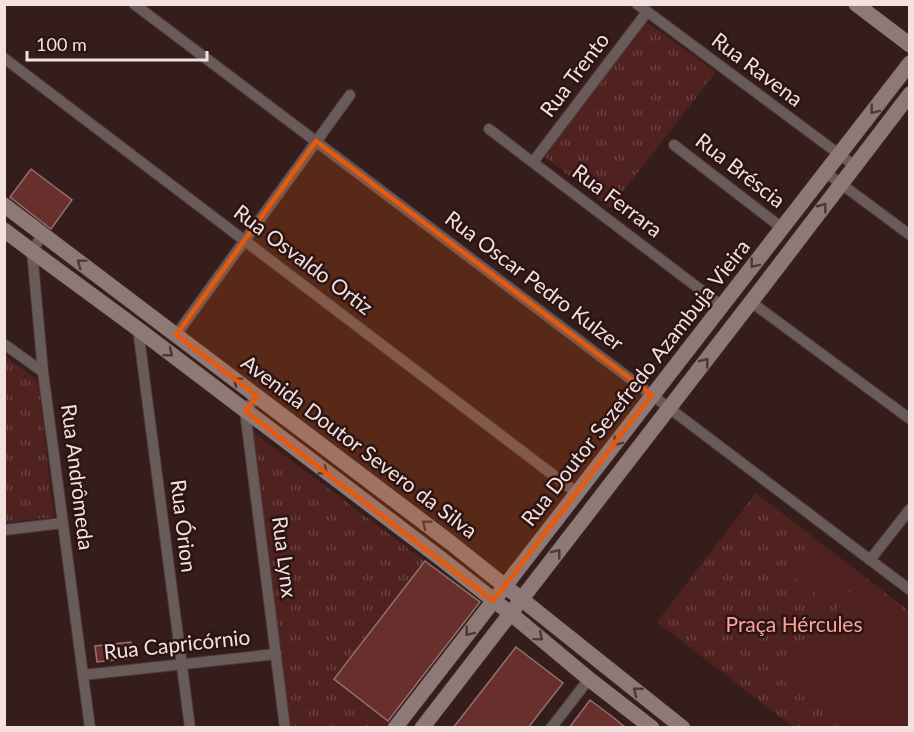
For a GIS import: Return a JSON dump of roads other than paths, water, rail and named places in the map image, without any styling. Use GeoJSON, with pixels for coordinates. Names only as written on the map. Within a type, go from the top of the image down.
{"type":"FeatureCollection","features":[{"type":"Feature","properties":{"kind":"street","name":"Rua Oscar Pedro Kulzer"},"geometry":{"type":"LineString","coordinates":[[134,4],[909,590]]}},
{"type":"Feature","properties":{"kind":"street","name":"Rua Ravena"},"geometry":{"type":"LineString","coordinates":[[637,4],[855,166]]}},
{"type":"Feature","properties":{"kind":"street"},"geometry":{"type":"LineString","coordinates":[[856,4],[909,45]]}},
{"type":"Feature","properties":{"kind":"street","name":"Rua Trento"},"geometry":{"type":"LineString","coordinates":[[533,162],[647,12]]}},
{"type":"Feature","properties":{"kind":"street","name":"Rua Osvaldo Ortiz"},"geometry":{"type":"LineString","coordinates":[[4,58],[577,493]]}},
{"type":"Feature","properties":{"kind":"street","name":"Rua Doutor Sezefredo Azambuja Vieira"},"geometry":{"type":"LineString","coordinates":[[395,728],[909,63]]}},
{"type":"Feature","properties":{"kind":"street"},"geometry":{"type":"LineString","coordinates":[[176,334],[350,94]]}},
{"type":"Feature","properties":{"kind":"street","name":"Rua Doutor Sezefredo Azambuja Vieira"},"geometry":{"type":"LineString","coordinates":[[422,728],[909,94]]}},
{"type":"Feature","properties":{"kind":"street","name":"Rua Ferrara"},"geometry":{"type":"LineString","coordinates":[[489,129],[722,306]]}},
{"type":"Feature","properties":{"kind":"street","name":"Rua Bréscia"},"geometry":{"type":"LineString","coordinates":[[674,145],[782,228]]}},
{"type":"Feature","properties":{"kind":"street"},"geometry":{"type":"LineString","coordinates":[[825,172],[909,235]]}},
{"type":"Feature","properties":{"kind":"street","name":"Avenida Doutor Severo da Silva"},"geometry":{"type":"LineString","coordinates":[[4,205],[451,543],[683,728]]}},
{"type":"Feature","properties":{"kind":"street","name":"Avenida Doutor Severo da Silva"},"geometry":{"type":"LineString","coordinates":[[4,230],[440,558],[589,680],[652,728]]}},
{"type":"Feature","properties":{"kind":"street"},"geometry":{"type":"LineString","coordinates":[[32,251],[43,234]]}},
{"type":"Feature","properties":{"kind":"street","name":"Rua Andrômeda"},"geometry":{"type":"LineString","coordinates":[[32,251],[44,372],[90,728]]}},
{"type":"Feature","properties":{"kind":"street"},"geometry":{"type":"LineString","coordinates":[[751,302],[909,419]]}},
{"type":"Feature","properties":{"kind":"street","name":"Rua Órion"},"geometry":{"type":"LineString","coordinates":[[138,329],[190,728]]}},
{"type":"Feature","properties":{"kind":"street"},"geometry":{"type":"LineString","coordinates":[[4,344],[44,372]]}},
{"type":"Feature","properties":{"kind":"street"},"geometry":{"type":"LineString","coordinates":[[245,411],[257,396]]}},
{"type":"Feature","properties":{"kind":"street","name":"Rua Lynx"},"geometry":{"type":"LineString","coordinates":[[245,411],[285,728]]}},
{"type":"Feature","properties":{"kind":"street"},"geometry":{"type":"LineString","coordinates":[[870,560],[909,509]]}},
{"type":"Feature","properties":{"kind":"street"},"geometry":{"type":"LineString","coordinates":[[4,530],[63,523]]}},
{"type":"Feature","properties":{"kind":"street"},"geometry":{"type":"LineString","coordinates":[[440,558],[451,543]]}},
{"type":"Feature","properties":{"kind":"street","name":"Rua Capricórnio"},"geometry":{"type":"LineString","coordinates":[[83,675],[276,654]]}},
{"type":"Feature","properties":{"kind":"street"},"geometry":{"type":"LineString","coordinates":[[551,728],[589,680]]}},
{"type":"Feature","properties":{"kind":"street"},"geometry":{"type":"LineString","coordinates":[[415,701],[431,715]]}},
{"type":"Feature","properties":{"kind":"park label","name":"Praça Hércules"},"geometry":{"type":"Point","coordinates":[794,625]}}]}
